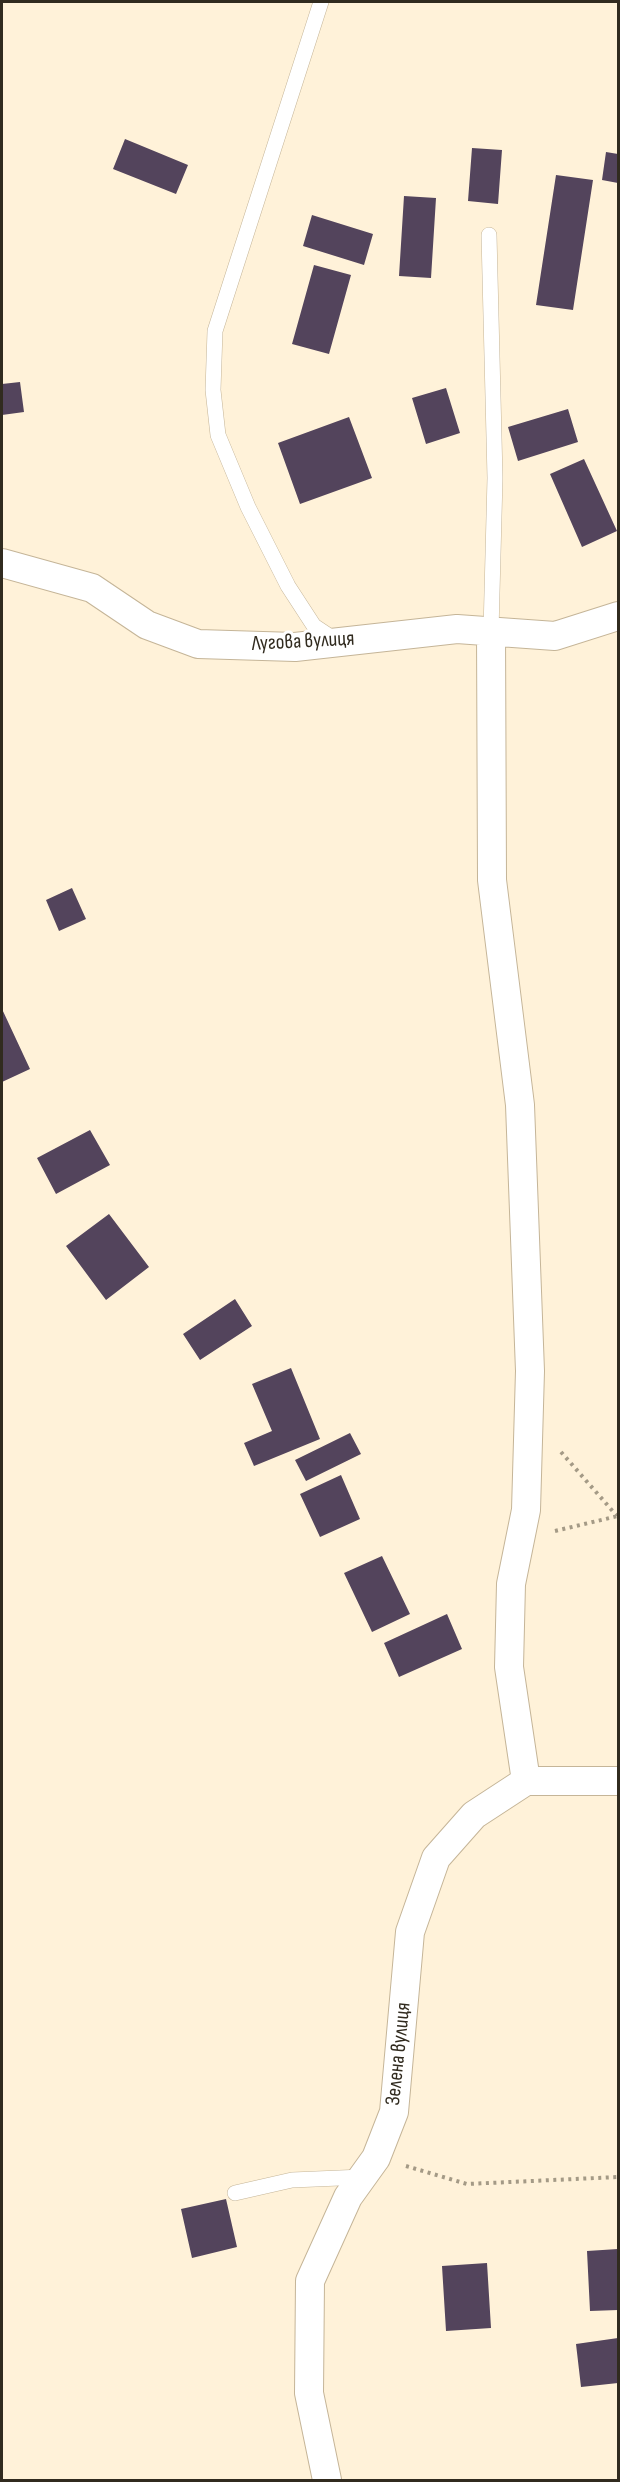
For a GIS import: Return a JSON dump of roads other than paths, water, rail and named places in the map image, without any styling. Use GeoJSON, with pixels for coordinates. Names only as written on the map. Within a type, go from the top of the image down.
{"type":"FeatureCollection","features":[{"type":"Feature","properties":{"kind":"street","name":"Лугова вулиця"},"geometry":{"type":"LineString","coordinates":[[2,563],[92,588],[147,625],[198,644],[295,647],[458,629],[555,636],[618,616]]}},
{"type":"Feature","properties":{"kind":"street"},"geometry":{"type":"LineString","coordinates":[[491,632],[492,880],[520,1105],[529,1360],[526,1510],[511,1584],[509,1667],[526,1781],[618,1781]]}},
{"type":"Feature","properties":{"kind":"street","name":"Зелена вулиця"},"geometry":{"type":"LineString","coordinates":[[327,2481],[309,2393],[310,2281],[348,2197],[370,2168],[394,2112],[410,1932],[436,1858],[474,1815],[526,1781]]}},
{"type":"Feature","properties":{"kind":"lane"},"geometry":{"type":"LineString","coordinates":[[321,2],[215,331],[213,390],[218,435],[248,507],[288,586],[314,626],[339,643]]}},
{"type":"Feature","properties":{"kind":"lane"},"geometry":{"type":"LineString","coordinates":[[489,235],[495,478],[491,632]]}},
{"type":"Feature","properties":{"kind":"lane"},"geometry":{"type":"LineString","coordinates":[[235,2193],[292,2180],[370,2168]]}}]}
